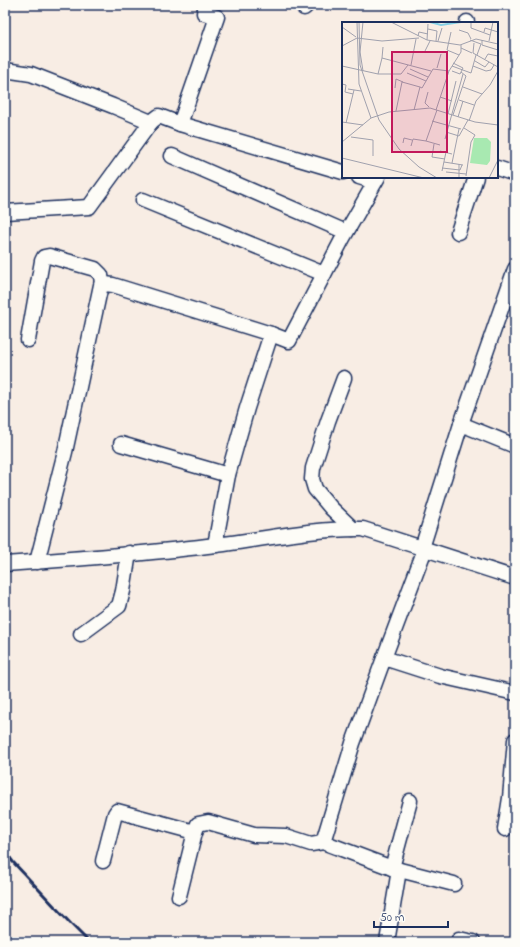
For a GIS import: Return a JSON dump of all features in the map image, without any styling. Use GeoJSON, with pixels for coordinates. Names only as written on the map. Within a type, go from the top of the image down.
{"type":"FeatureCollection","features":[{"type":"Feature","properties":{"kind":"street"},"geometry":{"type":"LineString","coordinates":[[180,124],[217,17],[204,13],[206,5]]}},
{"type":"Feature","properties":{"kind":"street"},"geometry":{"type":"LineString","coordinates":[[5,70],[31,74],[151,122]]}},
{"type":"Feature","properties":{"kind":"street"},"geometry":{"type":"LineString","coordinates":[[5,212],[89,208],[151,122],[158,116],[180,124],[342,172]]}},
{"type":"Feature","properties":{"kind":"street"},"geometry":{"type":"LineString","coordinates":[[172,156],[346,232]]}},
{"type":"Feature","properties":{"kind":"street"},"geometry":{"type":"LineString","coordinates":[[498,168],[515,174]]}},
{"type":"Feature","properties":{"kind":"street"},"geometry":{"type":"LineString","coordinates":[[458,232],[476,178]]}},
{"type":"Feature","properties":{"kind":"street"},"geometry":{"type":"LineString","coordinates":[[102,284],[113,285],[271,334],[289,341],[346,232],[377,179]]}},
{"type":"Feature","properties":{"kind":"street"},"geometry":{"type":"LineString","coordinates":[[143,200],[324,274]]}},
{"type":"Feature","properties":{"kind":"street"},"geometry":{"type":"LineString","coordinates":[[28,340],[42,261],[44,257],[49,256],[95,269],[101,275],[102,284],[100,287],[65,452],[36,562]]}},
{"type":"Feature","properties":{"kind":"street"},"geometry":{"type":"LineString","coordinates":[[323,842],[353,743],[424,549],[460,424],[515,269]]}},
{"type":"Feature","properties":{"kind":"street"},"geometry":{"type":"LineString","coordinates":[[215,545],[228,475],[246,408],[271,334]]}},
{"type":"Feature","properties":{"kind":"street"},"geometry":{"type":"LineString","coordinates":[[344,378],[313,468],[312,479],[315,489],[331,508],[353,529]]}},
{"type":"Feature","properties":{"kind":"street"},"geometry":{"type":"LineString","coordinates":[[460,424],[515,446]]}},
{"type":"Feature","properties":{"kind":"street"},"geometry":{"type":"LineString","coordinates":[[121,444],[228,475]]}},
{"type":"Feature","properties":{"kind":"street"},"geometry":{"type":"LineString","coordinates":[[5,564],[215,545],[327,530],[363,529],[515,578]]}},
{"type":"Feature","properties":{"kind":"street"},"geometry":{"type":"LineString","coordinates":[[81,634],[119,606],[129,553]]}},
{"type":"Feature","properties":{"kind":"street"},"geometry":{"type":"LineString","coordinates":[[384,658],[440,676],[515,693]]}},
{"type":"Feature","properties":{"kind":"street"},"geometry":{"type":"LineString","coordinates":[[505,829],[510,798],[515,740]]}},
{"type":"Feature","properties":{"kind":"street"},"geometry":{"type":"LineString","coordinates":[[386,942],[395,869],[410,801]]}},
{"type":"Feature","properties":{"kind":"street"},"geometry":{"type":"LineString","coordinates":[[103,861],[115,814],[117,812],[195,832]]}},
{"type":"Feature","properties":{"kind":"street"},"geometry":{"type":"LineString","coordinates":[[179,896],[198,824],[208,822],[254,835],[286,836],[311,844],[323,842],[395,869],[454,884]]}},
{"type":"Feature","properties":{"kind":"street"},"geometry":{"type":"LineString","coordinates":[[459,938],[473,942]]}},
{"type":"Feature","properties":{"kind":"railway"},"geometry":{"type":"LineString","coordinates":[[5,851],[13,862],[89,942]]}}]}
